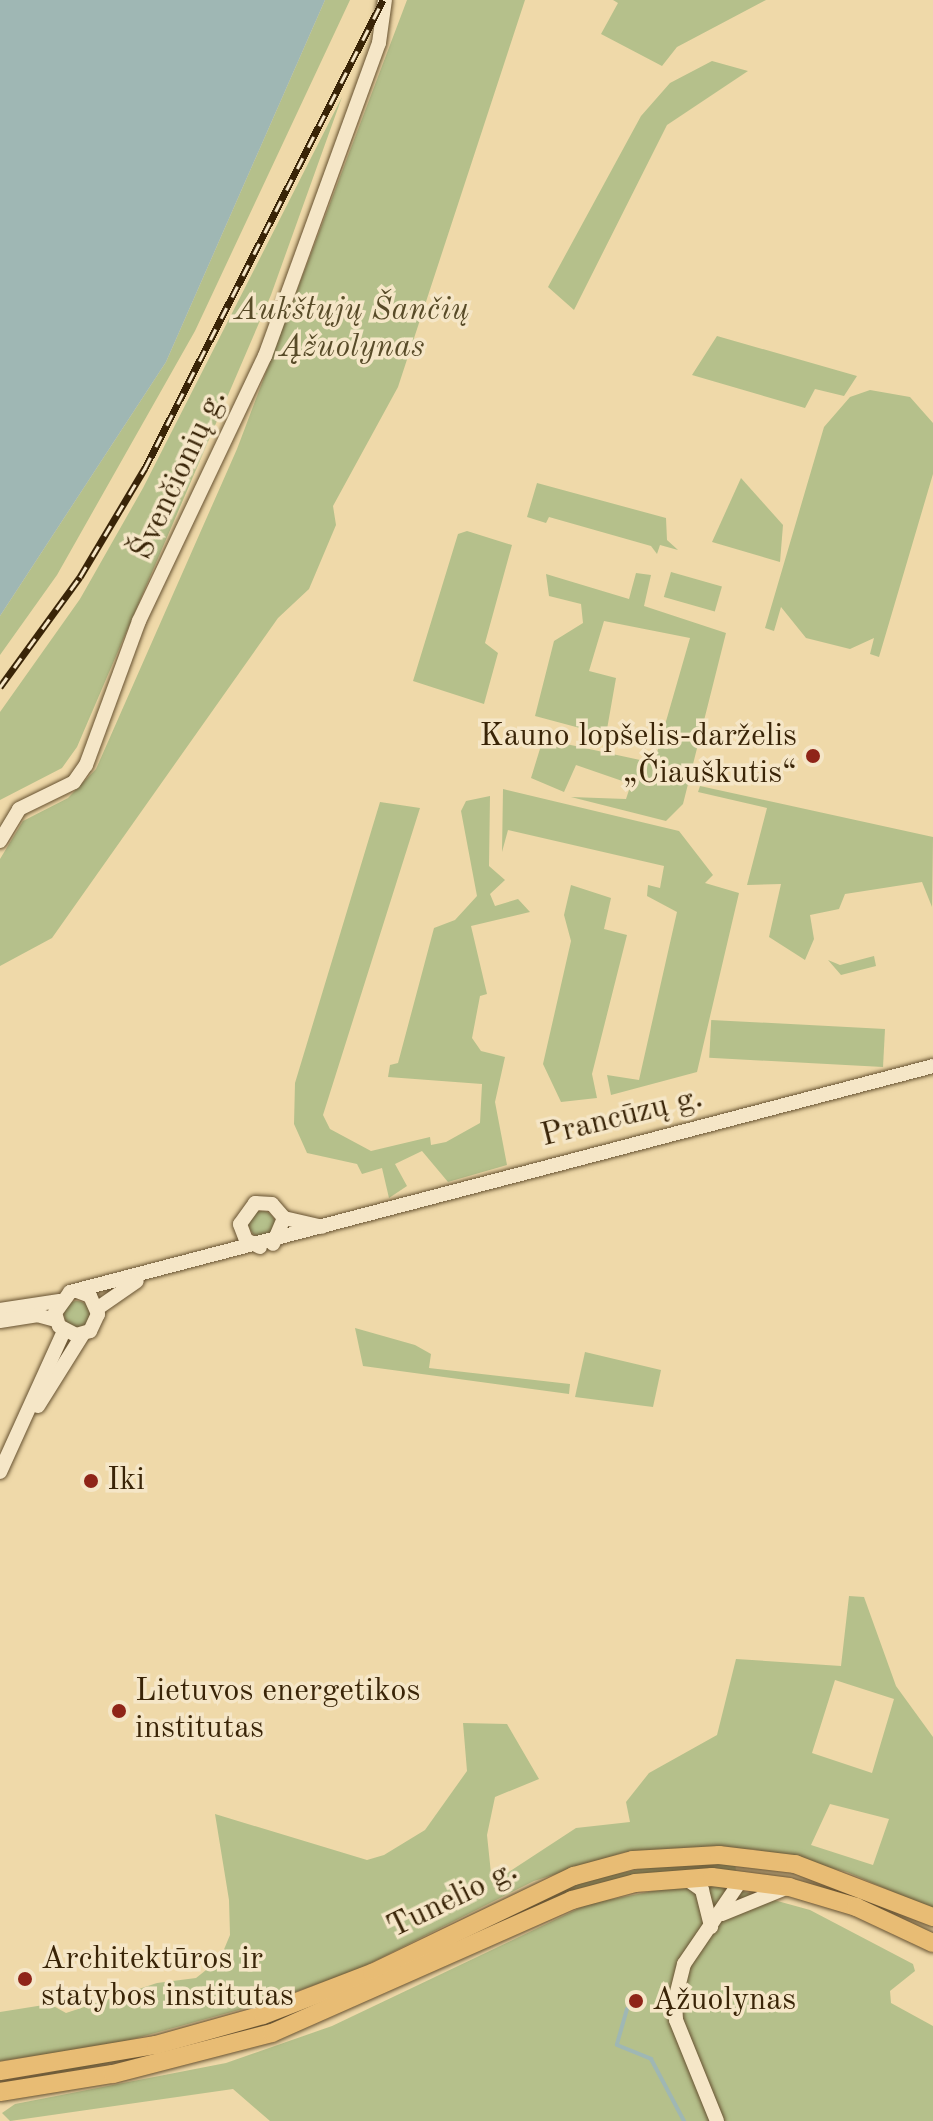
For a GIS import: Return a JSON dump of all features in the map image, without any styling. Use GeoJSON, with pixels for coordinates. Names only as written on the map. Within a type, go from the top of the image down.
{"type":"FeatureCollection","features":[{"type":"Feature","properties":{"kind":"main road","name":"Tunelio g."},"geometry":{"type":"LineString","coordinates":[[0,2071],[156,2045],[308,2000],[607,1866],[667,1855],[752,1857],[833,1874],[933,1917]]}},
{"type":"Feature","properties":{"kind":"main road"},"geometry":{"type":"LineString","coordinates":[[742,1879],[752,1857]]}},
{"type":"Feature","properties":{"kind":"main road","name":"Tunelio g."},"geometry":{"type":"LineString","coordinates":[[0,2092],[113,2074],[272,2033],[572,1900],[684,1878],[742,1879],[789,1887],[856,1907],[933,1943]]}},
{"type":"Feature","properties":{"kind":"street","name":"Švenčionių g."},"geometry":{"type":"LineString","coordinates":[[0,841],[19,809],[74,782],[86,765],[139,621],[265,356],[379,43],[385,0]]}},
{"type":"Feature","properties":{"kind":"street","name":"Prancūzų g."},"geometry":{"type":"LineString","coordinates":[[77,1291],[266,1246],[327,1227],[933,1066]]}},
{"type":"Feature","properties":{"kind":"street"},"geometry":{"type":"LineString","coordinates":[[255,1203],[272,1204],[284,1218],[266,1246],[240,1230],[242,1213],[255,1203]]}},
{"type":"Feature","properties":{"kind":"street","name":"Prancūzų g."},"geometry":{"type":"LineString","coordinates":[[284,1218],[327,1227]]}},
{"type":"Feature","properties":{"kind":"street","name":"Prancūzų g."},"geometry":{"type":"LineString","coordinates":[[209,1258],[240,1230]]}},
{"type":"Feature","properties":{"kind":"street","name":"Prancūzų g."},"geometry":{"type":"LineString","coordinates":[[98,1308],[152,1274]]}},
{"type":"Feature","properties":{"kind":"street"},"geometry":{"type":"LineString","coordinates":[[0,1310],[59,1301],[77,1291],[98,1308],[95,1325],[83,1334],[14,1444]]}},
{"type":"Feature","properties":{"kind":"street"},"geometry":{"type":"LineString","coordinates":[[0,1472],[60,1326],[59,1301]]}},
{"type":"Feature","properties":{"kind":"street"},"geometry":{"type":"LineString","coordinates":[[0,1321],[37,1315],[83,1334]]}},
{"type":"Feature","properties":{"kind":"street"},"geometry":{"type":"LineString","coordinates":[[684,1878],[702,1890],[711,1927]]}},
{"type":"Feature","properties":{"kind":"street"},"geometry":{"type":"LineString","coordinates":[[717,2121],[675,2010],[684,1964],[722,1914],[742,1879]]}},
{"type":"Feature","properties":{"kind":"street"},"geometry":{"type":"LineString","coordinates":[[722,1914],[789,1887]]}},
{"type":"Feature","properties":{"kind":"green space"},"geometry":{"type":"Polygon","coordinates":[[[325,0],[350,0],[195,331],[57,575],[0,655],[0,616],[166,362],[325,0]]]}},
{"type":"Feature","properties":{"kind":"green space","name":"Aukštųjų Šančių Ąžuolynas"},"geometry":{"type":"Polygon","coordinates":[[[407,0],[525,0],[398,387],[333,506],[336,525],[309,589],[278,618],[52,938],[0,966],[0,859],[23,821],[68,798],[96,769],[237,449],[407,0]]]}},
{"type":"Feature","properties":{"kind":"green space"},"geometry":{"type":"Polygon","coordinates":[[[613,0],[766,0],[677,47],[662,66],[601,34],[618,3],[613,0]]]}},
{"type":"Feature","properties":{"kind":"green space"},"geometry":{"type":"Polygon","coordinates":[[[712,61],[748,71],[667,125],[574,310],[548,287],[641,116],[670,83],[712,61]]]}},
{"type":"Feature","properties":{"kind":"green space"},"geometry":{"type":"Polygon","coordinates":[[[342,97],[271,295],[77,747],[62,768],[0,800],[0,712],[80,599],[143,488],[342,97]]]}},
{"type":"Feature","properties":{"kind":"green space"},"geometry":{"type":"Polygon","coordinates":[[[717,336],[857,376],[844,396],[815,389],[805,408],[692,375],[717,336]]]}},
{"type":"Feature","properties":{"kind":"green space"},"geometry":{"type":"Polygon","coordinates":[[[870,390],[910,397],[933,423],[933,474],[879,657],[870,654],[874,638],[850,649],[806,638],[781,607],[774,631],[765,628],[824,427],[850,397],[870,390]]]}},
{"type":"Feature","properties":{"kind":"green space"},"geometry":{"type":"Polygon","coordinates":[[[741,478],[783,525],[780,562],[712,542],[741,478]]]}},
{"type":"Feature","properties":{"kind":"green space"},"geometry":{"type":"Polygon","coordinates":[[[537,483],[666,518],[667,540],[678,550],[660,545],[657,554],[651,546],[549,517],[546,523],[527,517],[537,483]]]}},
{"type":"Feature","properties":{"kind":"green space"},"geometry":{"type":"Polygon","coordinates":[[[467,531],[512,545],[485,643],[498,653],[484,704],[413,681],[458,534],[467,531]]]}},
{"type":"Feature","properties":{"kind":"green space"},"geometry":{"type":"Polygon","coordinates":[[[671,572],[722,587],[715,612],[664,597],[671,572]]]}},
{"type":"Feature","properties":{"kind":"green space"},"geometry":{"type":"Polygon","coordinates":[[[636,573],[651,575],[644,606],[726,633],[683,804],[666,821],[571,797],[626,799],[631,784],[576,765],[564,792],[531,778],[543,739],[654,763],[690,638],[604,621],[589,671],[616,678],[606,735],[535,716],[554,641],[583,623],[581,604],[549,596],[546,574],[629,599],[636,573]]]}},
{"type":"Feature","properties":{"kind":"green space"},"geometry":{"type":"Polygon","coordinates":[[[700,786],[933,837],[932,907],[922,882],[845,894],[839,909],[810,915],[814,939],[805,960],[769,937],[781,884],[747,885],[767,808],[698,792],[700,786]]]}},
{"type":"Feature","properties":{"kind":"green space"},"geometry":{"type":"Polygon","coordinates":[[[503,789],[679,831],[713,875],[705,883],[739,893],[697,1072],[611,1095],[607,1075],[639,1080],[677,912],[647,896],[648,885],[660,888],[664,866],[508,830],[502,852],[503,789]]]}},
{"type":"Feature","properties":{"kind":"green space"},"geometry":{"type":"Polygon","coordinates":[[[490,796],[489,866],[505,880],[490,894],[495,906],[518,899],[530,912],[471,926],[487,994],[480,996],[472,1038],[481,1051],[505,1057],[495,1102],[507,1165],[448,1182],[422,1151],[395,1164],[407,1186],[389,1198],[382,1168],[362,1174],[357,1164],[307,1153],[294,1124],[295,1083],[380,802],[420,808],[323,1115],[330,1129],[371,1151],[430,1137],[431,1145],[446,1142],[480,1123],[482,1084],[388,1077],[390,1065],[398,1063],[434,928],[455,920],[477,896],[461,811],[466,801],[490,796]]]}},
{"type":"Feature","properties":{"kind":"green space"},"geometry":{"type":"Polygon","coordinates":[[[571,885],[611,898],[604,929],[627,935],[592,1074],[597,1098],[561,1102],[543,1064],[571,941],[564,915],[571,885]]]}},
{"type":"Feature","properties":{"kind":"green space"},"geometry":{"type":"Polygon","coordinates":[[[874,956],[876,966],[841,975],[828,960],[840,965],[874,956]]]}},
{"type":"Feature","properties":{"kind":"green space"},"geometry":{"type":"Polygon","coordinates":[[[711,1020],[885,1029],[883,1067],[709,1058],[711,1020]]]}},
{"type":"Feature","properties":{"kind":"green space"},"geometry":{"type":"Polygon","coordinates":[[[262,1211],[271,1215],[275,1224],[271,1233],[262,1237],[253,1233],[249,1224],[253,1215],[262,1211]]]}},
{"type":"Feature","properties":{"kind":"green space"},"geometry":{"type":"Polygon","coordinates":[[[77,1301],[86,1305],[90,1314],[86,1323],[77,1327],[68,1323],[64,1314],[68,1305],[77,1301]]]}},
{"type":"Feature","properties":{"kind":"green space"},"geometry":{"type":"Polygon","coordinates":[[[355,1328],[415,1345],[431,1354],[429,1368],[570,1384],[569,1394],[363,1366],[355,1328]]]}},
{"type":"Feature","properties":{"kind":"green space"},"geometry":{"type":"Polygon","coordinates":[[[585,1352],[661,1370],[653,1407],[575,1397],[585,1352]]]}},
{"type":"Feature","properties":{"kind":"green space"},"geometry":{"type":"Polygon","coordinates":[[[849,1596],[864,1597],[896,1686],[933,1737],[933,1909],[847,1872],[753,1849],[625,1852],[534,1881],[357,1970],[261,2004],[115,2044],[0,2061],[0,2012],[50,2004],[66,2013],[157,1983],[196,1978],[220,1959],[230,1935],[229,1900],[215,1814],[367,1860],[384,1855],[425,1830],[467,1771],[463,1723],[507,1724],[539,1779],[495,1797],[487,1835],[492,1883],[576,1828],[630,1822],[626,1802],[649,1773],[717,1735],[736,1659],[841,1666],[849,1596]],[[835,1680],[812,1753],[872,1773],[894,1699],[835,1680]],[[830,1804],[811,1845],[873,1865],[889,1819],[830,1804]]]}},
{"type":"Feature","properties":{"kind":"green space"},"geometry":{"type":"Polygon","coordinates":[[[735,1861],[736,1872],[635,1874],[574,1890],[324,2007],[227,2040],[0,2084],[272,2021],[587,1880],[656,1866],[735,1861]]]}},
{"type":"Feature","properties":{"kind":"green space","name":"Ąžuolynas"},"geometry":{"type":"Polygon","coordinates":[[[678,1886],[727,1887],[810,1910],[913,1964],[915,1971],[890,1991],[891,2003],[933,2026],[933,2121],[270,2121],[233,2089],[10,2121],[2,2113],[15,2104],[226,2063],[332,2026],[588,1904],[678,1886]]]}},
{"type":"Feature","properties":{"kind":"water"},"geometry":{"type":"Polygon","coordinates":[[[0,0],[325,0],[166,362],[0,616],[0,0]]]}},
{"type":"Feature","properties":{"kind":"waterway"},"geometry":{"type":"LineString","coordinates":[[627,2009],[617,2045],[651,2059],[684,2121]]}},
{"type":"Feature","properties":{"kind":"railway"},"geometry":{"type":"LineString","coordinates":[[0,687],[80,577],[145,468],[383,0]]}},
{"type":"Feature","properties":{"kind":"place","name":"Kauno lopšelis-darželis „Čiauškutis“"},"geometry":{"type":"Point","coordinates":[813,756]}},
{"type":"Feature","properties":{"kind":"place","name":"Iki"},"geometry":{"type":"Point","coordinates":[91,1481]}},
{"type":"Feature","properties":{"kind":"place","name":"Lietuvos energetikos institutas"},"geometry":{"type":"Point","coordinates":[119,1711]}},
{"type":"Feature","properties":{"kind":"place","name":"Architektūros ir statybos institutas"},"geometry":{"type":"Point","coordinates":[25,1979]}},
{"type":"Feature","properties":{"kind":"place","name":"Ąžuolynas"},"geometry":{"type":"Point","coordinates":[636,2001]}}]}
